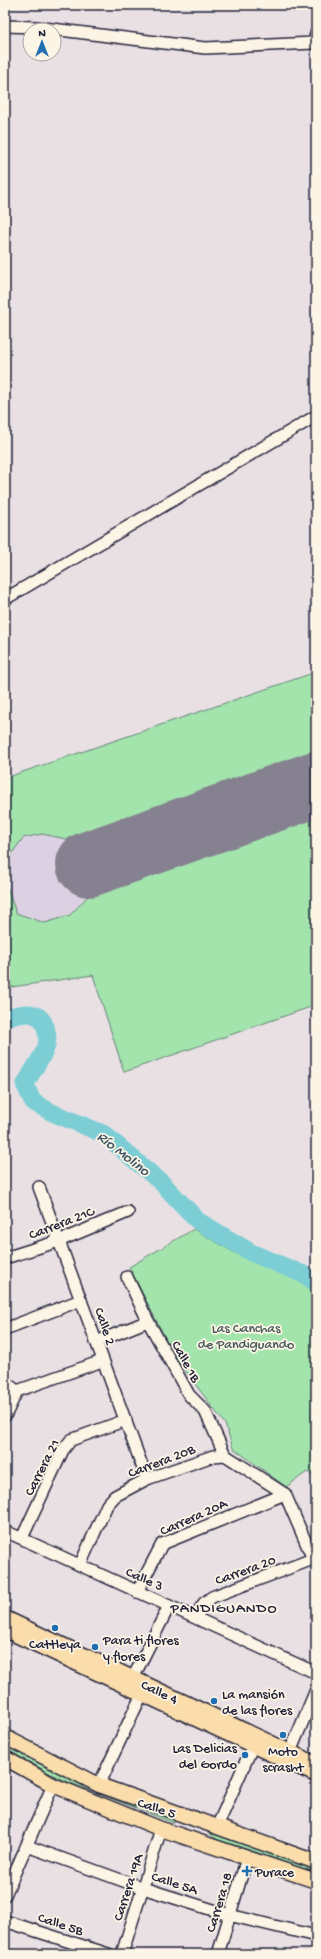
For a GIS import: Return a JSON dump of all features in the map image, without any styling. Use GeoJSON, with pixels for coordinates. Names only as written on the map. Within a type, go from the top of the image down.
{"type":"FeatureCollection","features":[{"type":"Feature","properties":{"kind":"main road","name":"Calle 4"},"geometry":{"type":"LineString","coordinates":[[5,1618],[316,1764]]}},
{"type":"Feature","properties":{"kind":"main road","name":"Calle 4"},"geometry":{"type":"LineString","coordinates":[[5,1630],[316,1775]]}},
{"type":"Feature","properties":{"kind":"main road"},"geometry":{"type":"LineString","coordinates":[[186,1703],[192,1717]]}},
{"type":"Feature","properties":{"kind":"main road","name":"Calle 5"},"geometry":{"type":"LineString","coordinates":[[5,1737],[99,1786],[316,1862]]}},
{"type":"Feature","properties":{"kind":"main road","name":"Calle 5"},"geometry":{"type":"LineString","coordinates":[[5,1758],[53,1784],[92,1802],[209,1846],[316,1881]]}},
{"type":"Feature","properties":{"kind":"main road"},"geometry":{"type":"LineString","coordinates":[[173,1812],[209,1846]]}},
{"type":"Feature","properties":{"kind":"street"},"geometry":{"type":"LineString","coordinates":[[5,26],[36,27],[205,48],[314,43],[316,33]]}},
{"type":"Feature","properties":{"kind":"street"},"geometry":{"type":"LineString","coordinates":[[5,599],[316,416]]}},
{"type":"Feature","properties":{"kind":"street","name":"Calle 2"},"geometry":{"type":"LineString","coordinates":[[39,1187],[102,1361],[126,1420],[147,1479]]}},
{"type":"Feature","properties":{"kind":"street","name":"Carrera 21C"},"geometry":{"type":"LineString","coordinates":[[5,1258],[59,1240],[128,1212]]}},
{"type":"Feature","properties":{"kind":"street","name":"Calle 1B"},"geometry":{"type":"LineString","coordinates":[[127,1278],[148,1321],[189,1395],[205,1411],[225,1456]]}},
{"type":"Feature","properties":{"kind":"street"},"geometry":{"type":"LineString","coordinates":[[5,1329],[81,1300]]}},
{"type":"Feature","properties":{"kind":"street"},"geometry":{"type":"LineString","coordinates":[[96,1342],[148,1321]]}},
{"type":"Feature","properties":{"kind":"street"},"geometry":{"type":"LineString","coordinates":[[5,1416],[16,1391],[102,1361]]}},
{"type":"Feature","properties":{"kind":"street"},"geometry":{"type":"LineString","coordinates":[[5,1382],[16,1391]]}},
{"type":"Feature","properties":{"kind":"street","name":"Carrera 21"},"geometry":{"type":"LineString","coordinates":[[22,1538],[63,1450],[71,1440],[126,1420]]}},
{"type":"Feature","properties":{"kind":"street","name":"Carrera 20B"},"geometry":{"type":"LineString","coordinates":[[80,1565],[107,1505],[115,1496],[147,1479],[213,1456],[225,1456]]}},
{"type":"Feature","properties":{"kind":"street"},"geometry":{"type":"LineString","coordinates":[[225,1456],[285,1494],[315,1560]]}},
{"type":"Feature","properties":{"kind":"street","name":"Carrera 20A"},"geometry":{"type":"LineString","coordinates":[[137,1592],[162,1544],[285,1494]]}},
{"type":"Feature","properties":{"kind":"street","name":"Calle 3"},"geometry":{"type":"LineString","coordinates":[[5,1530],[137,1592],[316,1672]]}},
{"type":"Feature","properties":{"kind":"street","name":"Carrera 20"},"geometry":{"type":"LineString","coordinates":[[195,1617],[204,1603],[212,1596],[315,1560]]}},
{"type":"Feature","properties":{"kind":"street"},"geometry":{"type":"LineString","coordinates":[[133,1678],[169,1606]]}},
{"type":"Feature","properties":{"kind":"street"},"geometry":{"type":"LineString","coordinates":[[290,1752],[316,1690]]}},
{"type":"Feature","properties":{"kind":"street"},"geometry":{"type":"LineString","coordinates":[[99,1786],[142,1694]]}},
{"type":"Feature","properties":{"kind":"street"},"geometry":{"type":"LineString","coordinates":[[217,1827],[253,1746]]}},
{"type":"Feature","properties":{"kind":"street"},"geometry":{"type":"LineString","coordinates":[[5,1895],[53,1784]]}},
{"type":"Feature","properties":{"kind":"street","name":"Carrera 19A"},"geometry":{"type":"LineString","coordinates":[[122,1954],[161,1829]]}},
{"type":"Feature","properties":{"kind":"street","name":"Calle 5A"},"geometry":{"type":"LineString","coordinates":[[27,1846],[143,1888],[229,1915],[316,1936]]}},
{"type":"Feature","properties":{"kind":"street","name":"Carrera 18"},"geometry":{"type":"LineString","coordinates":[[218,1954],[247,1858]]}},
{"type":"Feature","properties":{"kind":"street","name":"Calle 5B"},"geometry":{"type":"LineString","coordinates":[[5,1921],[108,1954]]}},
{"type":"Feature","properties":{"kind":"shaded area"},"geometry":{"type":"Polygon","coordinates":[[[316,673],[316,1005],[124,1072],[93,975],[5,988],[5,779],[316,673]]]}},
{"type":"Feature","properties":{"kind":"green space"},"geometry":{"type":"Polygon","coordinates":[[[316,672],[316,754],[71,840],[42,834],[23,838],[5,863],[5,778],[316,672]]]}},
{"type":"Feature","properties":{"kind":"green space"},"geometry":{"type":"Polygon","coordinates":[[[316,815],[316,1005],[124,1072],[93,975],[5,988],[5,880],[16,913],[45,923],[70,915],[89,895],[316,815]]]}},
{"type":"Feature","properties":{"kind":"green space","name":"Las Canchas de Pandiguando"},"geometry":{"type":"Polygon","coordinates":[[[194,1229],[235,1253],[300,1280],[316,1292],[316,1478],[307,1472],[286,1487],[233,1448],[225,1424],[175,1357],[129,1267],[194,1229]]]}},
{"type":"Feature","properties":{"kind":"green space"},"geometry":{"type":"Polygon","coordinates":[[[5,1745],[63,1775],[172,1816],[174,1823],[61,1779],[5,1750],[5,1745]]]}},
{"type":"Feature","properties":{"kind":"green space"},"geometry":{"type":"Polygon","coordinates":[[[207,1832],[316,1869],[316,1873],[219,1841],[207,1832]]]}},
{"type":"Feature","properties":{"kind":"waterway","name":"Río Molino"},"geometry":{"type":"LineString","coordinates":[[5,1018],[22,1014],[32,1014],[41,1019],[46,1029],[47,1040],[45,1050],[25,1085],[33,1102],[51,1112],[104,1134],[162,1183],[198,1221],[252,1253],[305,1275],[316,1283]]}},
{"type":"Feature","properties":{"kind":"runway"},"geometry":{"type":"LineString","coordinates":[[89,864],[316,784]]}},
{"type":"Feature","properties":{"kind":"place","name":"Cattleya"},"geometry":{"type":"Point","coordinates":[55,1628]}},
{"type":"Feature","properties":{"kind":"place","name":"Para ti flores y flores"},"geometry":{"type":"Point","coordinates":[95,1647]}},
{"type":"Feature","properties":{"kind":"place","name":"La mansión de las flores"},"geometry":{"type":"Point","coordinates":[214,1701]}},
{"type":"Feature","properties":{"kind":"place","name":"Moto scrasht"},"geometry":{"type":"Point","coordinates":[283,1735]}},
{"type":"Feature","properties":{"kind":"place","name":"Las Delicias del Gordo"},"geometry":{"type":"Point","coordinates":[245,1755]}},
{"type":"Feature","properties":{"kind":"place","name":"Purace"},"geometry":{"type":"Point","coordinates":[247,1871]}},
{"type":"Feature","properties":{"kind":"district","name":"PANDIGUANDO"},"geometry":{"type":"Point","coordinates":[224,1607]}}]}
